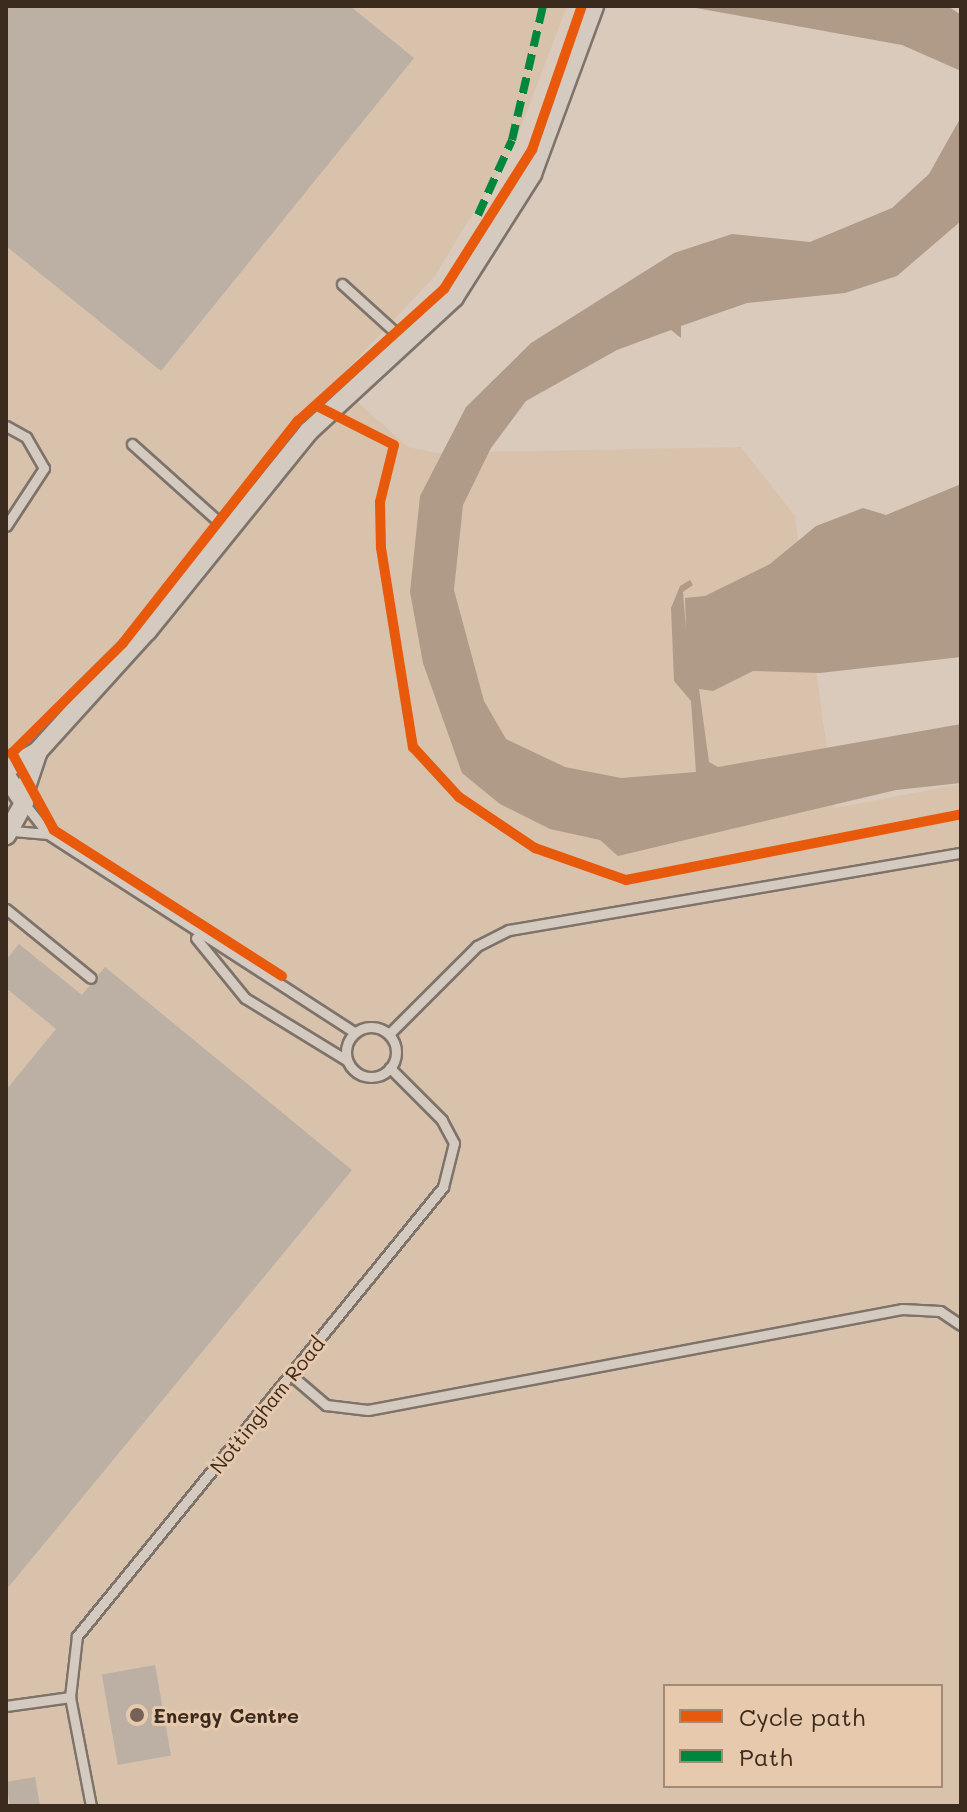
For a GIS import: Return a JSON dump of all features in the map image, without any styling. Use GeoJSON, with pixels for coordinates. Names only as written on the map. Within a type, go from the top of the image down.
{"type":"FeatureCollection","features":[{"type":"Feature","properties":{"kind":"street"},"geometry":{"type":"LineString","coordinates":[[6,769],[38,751],[309,431],[408,344],[454,297],[513,210],[546,145],[594,6]]}},
{"type":"Feature","properties":{"kind":"street"},"geometry":{"type":"LineString","coordinates":[[9,833],[38,751]]}},
{"type":"Feature","properties":{"kind":"street"},"geometry":{"type":"LineString","coordinates":[[6,776],[23,799]]}},
{"type":"Feature","properties":{"kind":"lane"},"geometry":{"type":"LineString","coordinates":[[342,284],[408,344]]}},
{"type":"Feature","properties":{"kind":"lane"},"geometry":{"type":"LineString","coordinates":[[6,426],[26,437],[44,468],[6,526]]}},
{"type":"Feature","properties":{"kind":"lane"},"geometry":{"type":"LineString","coordinates":[[132,444],[228,530]]}},
{"type":"Feature","properties":{"kind":"lane"},"geometry":{"type":"LineString","coordinates":[[23,799],[48,834],[191,933],[354,1032],[372,1026],[389,1034],[396,1051],[390,1068],[366,1077],[346,1060],[245,998],[191,933]]}},
{"type":"Feature","properties":{"kind":"lane"},"geometry":{"type":"LineString","coordinates":[[9,833],[48,834]]}},
{"type":"Feature","properties":{"kind":"lane"},"geometry":{"type":"LineString","coordinates":[[389,1034],[477,946],[509,930],[961,853]]}},
{"type":"Feature","properties":{"kind":"lane"},"geometry":{"type":"LineString","coordinates":[[6,909],[91,978]]}},
{"type":"Feature","properties":{"kind":"lane"},"geometry":{"type":"LineString","coordinates":[[346,1060],[354,1032]]}},
{"type":"Feature","properties":{"kind":"lane","name":"Nottingham Road"},"geometry":{"type":"LineString","coordinates":[[91,1806],[70,1697],[77,1636],[443,1187],[453,1164],[454,1143],[442,1120],[390,1068]]}},
{"type":"Feature","properties":{"kind":"lane"},"geometry":{"type":"LineString","coordinates":[[292,1376],[326,1405],[368,1410],[902,1309],[940,1311],[961,1325]]}},
{"type":"Feature","properties":{"kind":"lane"},"geometry":{"type":"LineString","coordinates":[[6,1706],[70,1697]]}},
{"type":"Feature","properties":{"kind":"shaded area"},"geometry":{"type":"Polygon","coordinates":[[[6,6],[567,6],[513,148],[434,277],[335,382],[408,447],[437,453],[741,447],[795,516],[835,808],[961,784],[961,1806],[6,1806],[6,6]]]}},
{"type":"Feature","properties":{"kind":"shaded area"},"geometry":{"type":"Polygon","coordinates":[[[685,6],[948,6],[961,15],[961,71],[902,45],[685,6]]]}},
{"type":"Feature","properties":{"kind":"shaded area"},"geometry":{"type":"Polygon","coordinates":[[[961,117],[961,221],[897,276],[845,293],[747,303],[681,326],[681,338],[671,330],[617,350],[526,401],[491,448],[463,505],[454,590],[484,701],[506,739],[565,767],[621,778],[696,772],[691,701],[674,681],[671,608],[680,586],[690,580],[693,585],[683,592],[686,630],[685,598],[705,596],[770,564],[816,526],[863,508],[886,515],[961,484],[961,657],[820,673],[753,671],[713,691],[699,689],[709,762],[718,767],[961,724],[961,783],[896,790],[618,856],[600,840],[550,829],[500,804],[462,773],[423,663],[410,592],[420,496],[466,407],[531,343],[674,253],[732,234],[810,242],[892,208],[929,174],[961,117]]]}},
{"type":"Feature","properties":{"kind":"building"},"geometry":{"type":"Polygon","coordinates":[[[6,6],[350,6],[414,58],[161,371],[6,246],[6,6]]]}},
{"type":"Feature","properties":{"kind":"building"},"geometry":{"type":"Polygon","coordinates":[[[19,944],[82,995],[105,967],[352,1170],[6,1590],[6,1090],[56,1029],[6,988],[6,960],[19,944]]]}},
{"type":"Feature","properties":{"kind":"building","name":"Energy Centre"},"geometry":{"type":"Polygon","coordinates":[[[155,1665],[171,1756],[118,1765],[102,1674],[155,1665]]]}},
{"type":"Feature","properties":{"kind":"building"},"geometry":{"type":"Polygon","coordinates":[[[35,1777],[40,1806],[10,1806],[6,1782],[35,1777]]]}},
{"type":"Feature","properties":{"kind":"marked path"},"geometry":{"type":"LineString","coordinates":[[478,215],[512,140],[543,6]]}},
{"type":"Feature","properties":{"kind":"cycle path"},"geometry":{"type":"LineString","coordinates":[[282,976],[54,830],[12,753],[123,643],[298,421],[444,289],[532,150],[582,6]]}},
{"type":"Feature","properties":{"kind":"cycle path"},"geometry":{"type":"LineString","coordinates":[[317,406],[394,445],[380,502],[381,548],[413,747],[459,797],[535,848],[626,880],[961,814]]}},
{"type":"Feature","properties":{"kind":"place","name":"Energy Centre"},"geometry":{"type":"Point","coordinates":[137,1715]}}]}
